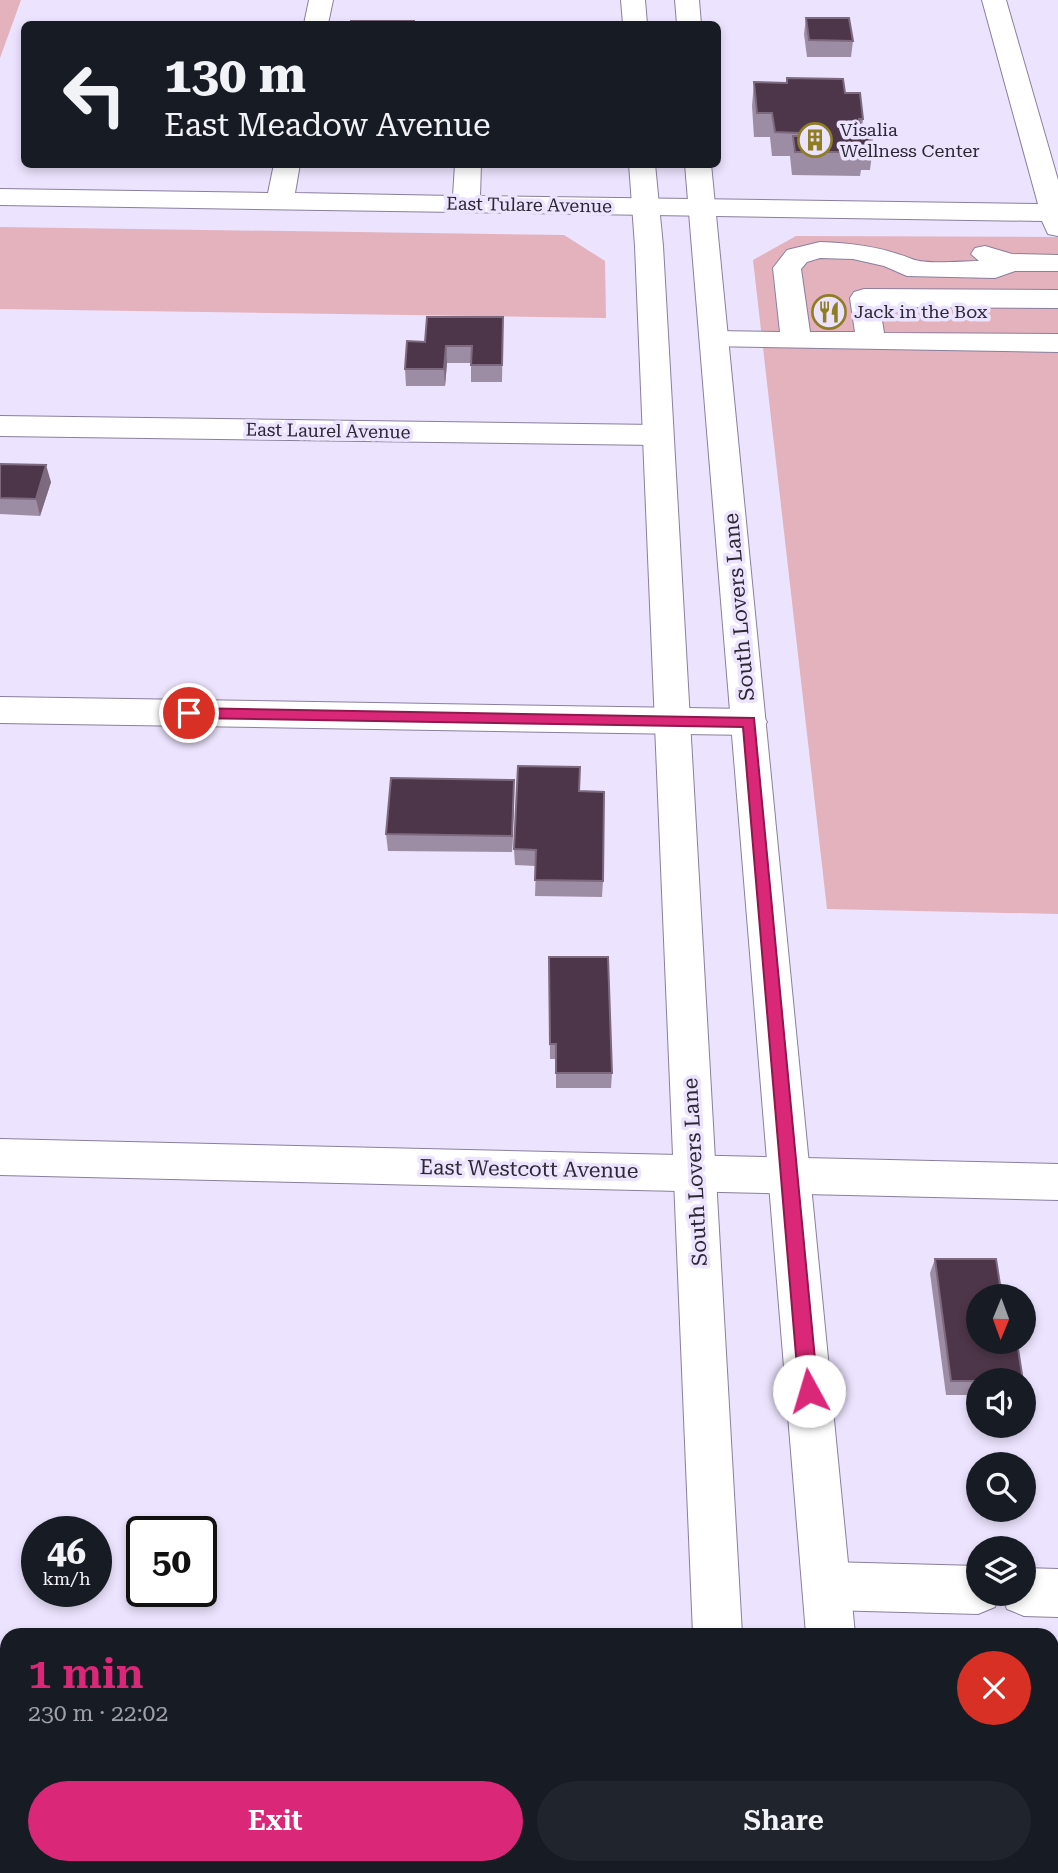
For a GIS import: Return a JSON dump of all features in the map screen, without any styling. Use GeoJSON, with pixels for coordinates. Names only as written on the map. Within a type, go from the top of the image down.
{"type":"FeatureCollection","features":[{"type":"Feature","properties":{"kind":"street"},"geometry":{"type":"LineString","coordinates":[[317,21],[321,0]]}},
{"type":"Feature","properties":{"kind":"street"},"geometry":{"type":"LineString","coordinates":[[633,0],[635,21]]}},
{"type":"Feature","properties":{"kind":"street"},"geometry":{"type":"LineString","coordinates":[[687,0],[689,21]]}},
{"type":"Feature","properties":{"kind":"street"},"geometry":{"type":"LineString","coordinates":[[994,0],[1057,218]]}},
{"type":"Feature","properties":{"kind":"street"},"geometry":{"type":"LineString","coordinates":[[280,201],[286,168]]}},
{"type":"Feature","properties":{"kind":"street"},"geometry":{"type":"LineString","coordinates":[[466,204],[468,168]]}},
{"type":"Feature","properties":{"kind":"street","name":"South Lovers Lane"},"geometry":{"type":"LineString","coordinates":[[642,168],[719,1628]]}},
{"type":"Feature","properties":{"kind":"street","name":"South Lovers Lane"},"geometry":{"type":"LineString","coordinates":[[698,168],[831,1628]]}},
{"type":"Feature","properties":{"kind":"street","name":"East Tulare Avenue"},"geometry":{"type":"LineString","coordinates":[[0,197],[703,208],[1057,218]]}},
{"type":"Feature","properties":{"kind":"street"},"geometry":{"type":"LineString","coordinates":[[796,341],[787,268],[797,256],[820,250],[853,251],[893,259],[906,268],[995,270],[1010,262],[1058,263]]}},
{"type":"Feature","properties":{"kind":"street"},"geometry":{"type":"LineString","coordinates":[[872,341],[864,298],[1058,299]]}},
{"type":"Feature","properties":{"kind":"street"},"geometry":{"type":"LineString","coordinates":[[716,340],[1058,343]]}},
{"type":"Feature","properties":{"kind":"street","name":"East Laurel Avenue"},"geometry":{"type":"LineString","coordinates":[[0,426],[656,435]]}},
{"type":"Feature","properties":{"kind":"street"},"geometry":{"type":"LineString","coordinates":[[0,710],[749,722]]}},
{"type":"Feature","properties":{"kind":"street","name":"East Westcott Avenue"},"geometry":{"type":"LineString","coordinates":[[0,1157],[1058,1182]]}},
{"type":"Feature","properties":{"kind":"street"},"geometry":{"type":"LineString","coordinates":[[828,1586],[966,1590]]}},
{"type":"Feature","properties":{"kind":"street"},"geometry":{"type":"LineString","coordinates":[[1036,1592],[1058,1593]]}},
{"type":"Feature","properties":{"kind":"shaded area"},"geometry":{"type":"Polygon","coordinates":[[[0,0],[21,0],[0,58],[0,0]]]}},
{"type":"Feature","properties":{"kind":"shaded area"},"geometry":{"type":"Polygon","coordinates":[[[0,227],[564,235],[605,261],[606,318],[0,309],[0,227]]]}},
{"type":"Feature","properties":{"kind":"shaded area"},"geometry":{"type":"Polygon","coordinates":[[[796,236],[1058,237],[1058,914],[827,909],[753,260],[796,236]]]}},
{"type":"Feature","properties":{"kind":"building"},"geometry":{"type":"Polygon","coordinates":[[[806,18],[849,18],[853,41],[809,40],[806,18]]]}},
{"type":"Feature","properties":{"kind":"building"},"geometry":{"type":"Polygon","coordinates":[[[787,78],[843,79],[845,93],[860,93],[863,119],[859,119],[861,130],[870,130],[873,146],[862,146],[863,152],[795,152],[793,136],[799,136],[799,133],[775,132],[772,113],[757,113],[754,82],[787,83],[787,78]]]}},
{"type":"Feature","properties":{"kind":"building"},"geometry":{"type":"Polygon","coordinates":[[[427,317],[503,317],[502,365],[471,365],[472,346],[446,346],[444,369],[405,369],[407,341],[425,342],[427,317]]]}},
{"type":"Feature","properties":{"kind":"building"},"geometry":{"type":"Polygon","coordinates":[[[0,464],[46,465],[36,499],[0,498],[0,464]]]}},
{"type":"Feature","properties":{"kind":"building"},"geometry":{"type":"Polygon","coordinates":[[[518,766],[580,767],[579,791],[604,792],[603,881],[535,880],[536,850],[514,849],[518,766]]]}},
{"type":"Feature","properties":{"kind":"building"},"geometry":{"type":"Polygon","coordinates":[[[391,778],[514,780],[512,836],[386,834],[391,778]]]}},
{"type":"Feature","properties":{"kind":"building"},"geometry":{"type":"Polygon","coordinates":[[[549,957],[608,957],[612,1073],[556,1073],[556,1044],[550,1044],[549,957]]]}},
{"type":"Feature","properties":{"kind":"building"},"geometry":{"type":"Polygon","coordinates":[[[935,1259],[996,1259],[1000,1284],[966,1284],[966,1354],[1019,1354],[1021,1368],[966,1368],[966,1381],[951,1381],[935,1259]]]}},
{"type":"Feature","properties":{"kind":"place","name":"Visalia Wellness Center"},"geometry":{"type":"Point","coordinates":[815,140]}},
{"type":"Feature","properties":{"kind":"place","name":"Jack in the Box"},"geometry":{"type":"Point","coordinates":[829,312]}},
{"type":"Feature","properties":{"kind":"route"},"geometry":{"type":"LineString","coordinates":[[189,713],[749,722],[809,1391]]}}]}
